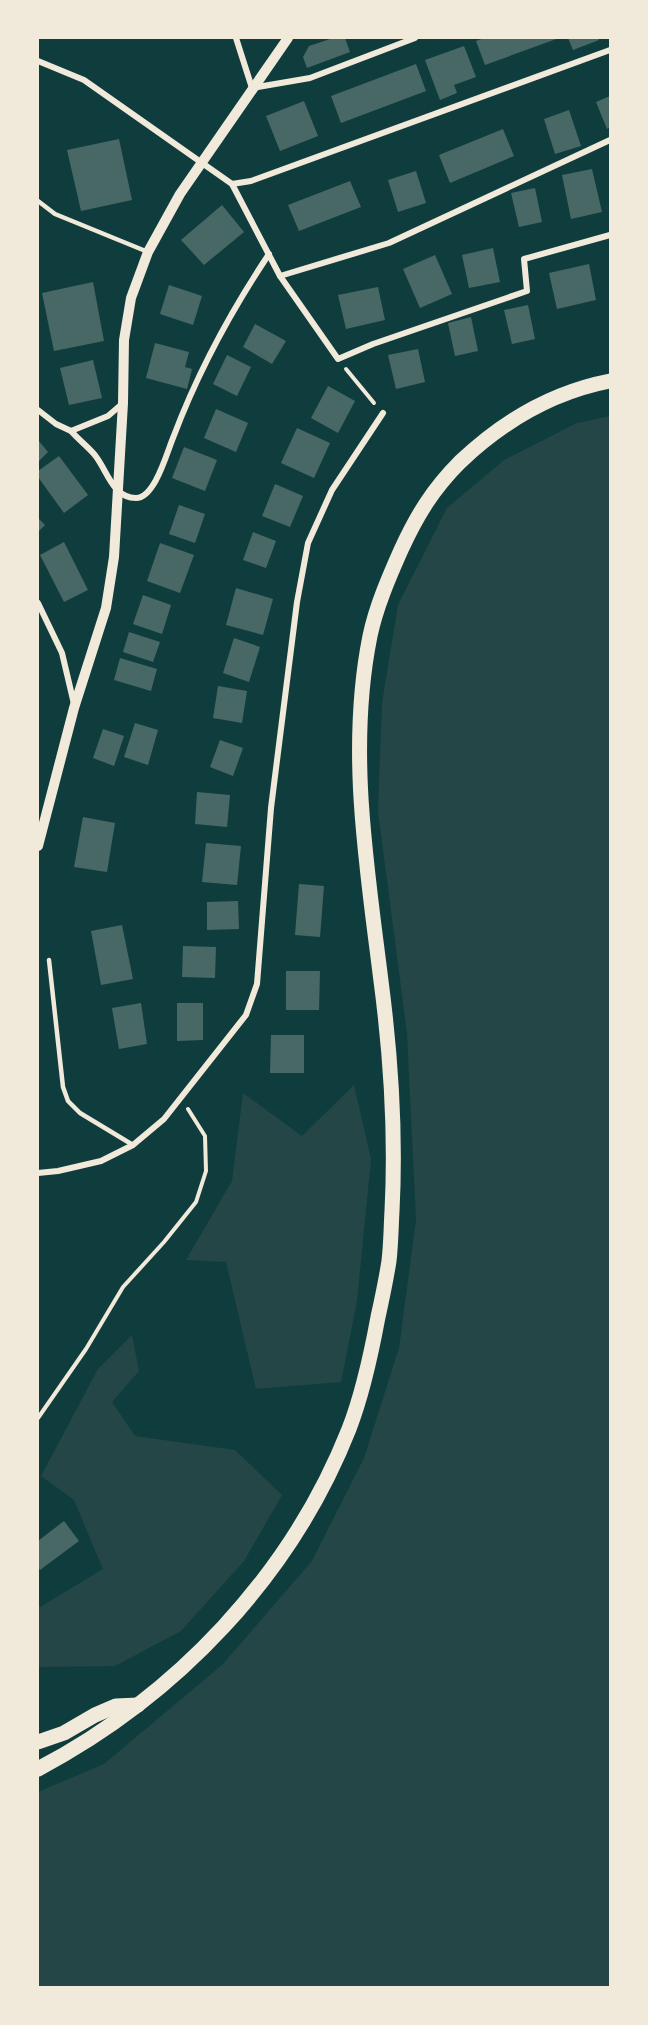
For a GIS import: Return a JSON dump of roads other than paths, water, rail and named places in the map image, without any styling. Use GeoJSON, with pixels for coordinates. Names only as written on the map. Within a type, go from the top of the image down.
{"type":"FeatureCollection","features":[{"type":"Feature","properties":{"kind":"main road"},"geometry":{"type":"LineString","coordinates":[[38,1769],[69,1752],[138,1705],[182,1669],[219,1632],[265,1579],[301,1528],[349,1428],[372,1349],[389,1259],[394,1173],[391,1075],[360,789],[360,711],[371,633],[392,570],[414,521],[439,482],[474,448],[512,420],[546,401],[590,385],[610,381]]}},
{"type":"Feature","properties":{"kind":"main road"},"geometry":{"type":"LineString","coordinates":[[38,1742],[64,1733],[95,1715],[116,1707],[138,1705]]}},
{"type":"Feature","properties":{"kind":"street"},"geometry":{"type":"LineString","coordinates":[[236,38],[252,88]]}},
{"type":"Feature","properties":{"kind":"street"},"geometry":{"type":"LineString","coordinates":[[38,846],[74,708],[106,608],[114,557],[119,492],[124,340],[131,297],[148,252],[180,194],[288,38]]}},
{"type":"Feature","properties":{"kind":"street"},"geometry":{"type":"LineString","coordinates":[[252,88],[310,78],[415,38]]}},
{"type":"Feature","properties":{"kind":"street"},"geometry":{"type":"LineString","coordinates":[[232,184],[251,181],[610,50]]}},
{"type":"Feature","properties":{"kind":"street"},"geometry":{"type":"LineString","coordinates":[[38,61],[84,80],[232,184],[280,276],[338,359],[373,344],[527,291],[524,258],[610,234]]}},
{"type":"Feature","properties":{"kind":"street"},"geometry":{"type":"LineString","coordinates":[[280,276],[390,243],[610,141]]}},
{"type":"Feature","properties":{"kind":"street"},"geometry":{"type":"LineString","coordinates":[[38,410],[56,424],[71,431],[95,455],[119,492],[135,498],[143,497],[154,485],[179,422],[212,352],[250,282],[269,254]]}},
{"type":"Feature","properties":{"kind":"street"},"geometry":{"type":"LineString","coordinates":[[71,431],[108,416],[123,403]]}},
{"type":"Feature","properties":{"kind":"street"},"geometry":{"type":"LineString","coordinates":[[38,1173],[101,1161],[133,1145],[164,1119],[246,1015],[257,984],[271,808],[297,602],[308,543],[332,490],[383,413]]}},
{"type":"Feature","properties":{"kind":"street"},"geometry":{"type":"LineString","coordinates":[[38,603],[62,653],[74,708]]}},
{"type":"Feature","properties":{"kind":"lane"},"geometry":{"type":"LineString","coordinates":[[38,201],[55,214],[148,252]]}},
{"type":"Feature","properties":{"kind":"lane"},"geometry":{"type":"LineString","coordinates":[[49,960],[63,1088],[68,1101],[80,1113],[133,1145]]}}]}
